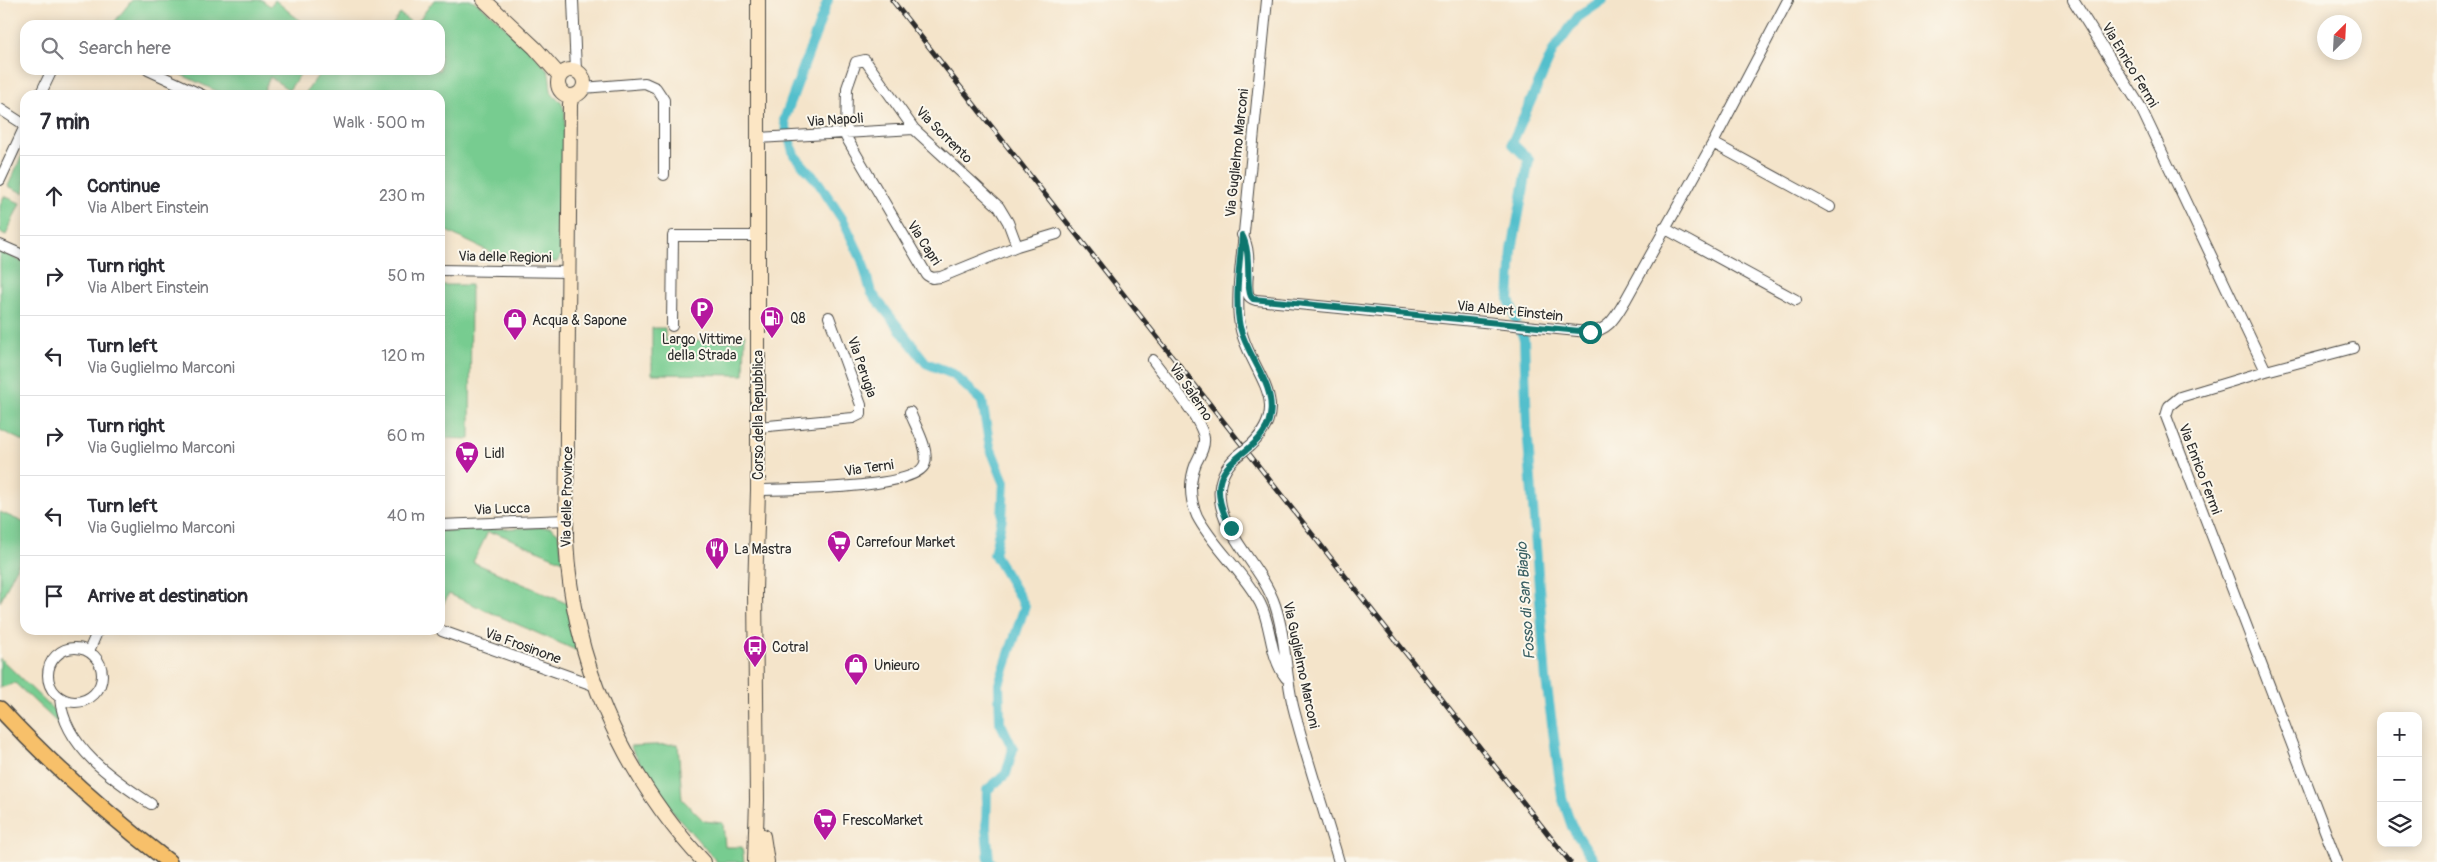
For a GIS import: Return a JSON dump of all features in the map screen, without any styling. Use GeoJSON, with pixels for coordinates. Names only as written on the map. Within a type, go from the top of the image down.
{"type":"FeatureCollection","features":[{"type":"Feature","properties":{"kind":"main road"},"geometry":{"type":"LineString","coordinates":[[484,0],[535,48],[560,76],[559,88],[564,95],[578,92],[584,80],[576,71],[568,70],[560,76]]}},
{"type":"Feature","properties":{"kind":"main road","name":"Corso della Repubblica"},"geometry":{"type":"LineString","coordinates":[[757,860],[755,591],[758,490],[758,0]]}},
{"type":"Feature","properties":{"kind":"main road","name":"Via delle Province"},"geometry":{"type":"LineString","coordinates":[[578,92],[570,104],[566,553],[572,596],[581,636],[596,686],[618,740],[643,784],[670,823],[704,862]]}},
{"type":"Feature","properties":{"kind":"main road"},"geometry":{"type":"LineString","coordinates":[[0,709],[53,763],[92,799],[169,862]]}},
{"type":"Feature","properties":{"kind":"street"},"geometry":{"type":"LineString","coordinates":[[573,0],[576,71]]}},
{"type":"Feature","properties":{"kind":"street","name":"Via Guglielmo Marconi"},"geometry":{"type":"LineString","coordinates":[[1267,0],[1238,283],[1240,325],[1248,349],[1266,386],[1271,406],[1268,424],[1251,445],[1226,468],[1222,478],[1221,506],[1226,521],[1261,576],[1274,602],[1279,620],[1293,707],[1339,862]]}},
{"type":"Feature","properties":{"kind":"street","name":"Via Albert Einstein"},"geometry":{"type":"LineString","coordinates":[[1242,235],[1249,256],[1248,291],[1253,299],[1590,332],[1603,329],[1616,316],[1713,142],[1788,0]]}},
{"type":"Feature","properties":{"kind":"street","name":"Via Enrico Fermi"},"geometry":{"type":"LineString","coordinates":[[2073,0],[2127,82],[2144,114],[2266,372],[2180,397],[2169,406],[2166,419],[2337,862]]}},
{"type":"Feature","properties":{"kind":"street","name":"Via Sorrento"},"geometry":{"type":"LineString","coordinates":[[845,133],[847,88],[853,66],[862,59],[914,128],[999,207],[1008,222],[1017,246]]}},
{"type":"Feature","properties":{"kind":"street"},"geometry":{"type":"LineString","coordinates":[[42,90],[50,75]]}},
{"type":"Feature","properties":{"kind":"street"},"geometry":{"type":"LineString","coordinates":[[159,75],[191,90]]}},
{"type":"Feature","properties":{"kind":"street"},"geometry":{"type":"LineString","coordinates":[[578,92],[645,84],[659,91],[664,100],[664,175]]}},
{"type":"Feature","properties":{"kind":"street"},"geometry":{"type":"LineString","coordinates":[[0,109],[20,123]]}},
{"type":"Feature","properties":{"kind":"street","name":"Via Napoli"},"geometry":{"type":"LineString","coordinates":[[758,138],[914,128]]}},
{"type":"Feature","properties":{"kind":"street","name":"Via Capri"},"geometry":{"type":"LineString","coordinates":[[845,133],[850,146],[927,275],[932,278],[941,277],[1017,246],[1057,234]]}},
{"type":"Feature","properties":{"kind":"street"},"geometry":{"type":"LineString","coordinates":[[0,180],[20,137]]}},
{"type":"Feature","properties":{"kind":"street"},"geometry":{"type":"LineString","coordinates":[[1713,142],[1830,207]]}},
{"type":"Feature","properties":{"kind":"street"},"geometry":{"type":"LineString","coordinates":[[1664,228],[1796,300]]}},
{"type":"Feature","properties":{"kind":"street"},"geometry":{"type":"LineString","coordinates":[[672,326],[672,236],[758,236]]}},
{"type":"Feature","properties":{"kind":"street"},"geometry":{"type":"LineString","coordinates":[[0,245],[20,254]]}},
{"type":"Feature","properties":{"kind":"street","name":"Via delle Regioni"},"geometry":{"type":"LineString","coordinates":[[445,270],[570,272]]}},
{"type":"Feature","properties":{"kind":"street","name":"Via Perugia"},"geometry":{"type":"LineString","coordinates":[[758,427],[855,418],[860,414],[861,405],[829,317]]}},
{"type":"Feature","properties":{"kind":"street"},"geometry":{"type":"LineString","coordinates":[[2266,372],[2353,348]]}},
{"type":"Feature","properties":{"kind":"street","name":"Via Salerno"},"geometry":{"type":"LineString","coordinates":[[1153,360],[1195,418],[1204,438],[1203,448],[1191,481],[1190,491],[1194,511],[1258,600],[1266,619],[1277,662],[1288,680]]}},
{"type":"Feature","properties":{"kind":"street","name":"Via Terni"},"geometry":{"type":"LineString","coordinates":[[758,490],[857,485],[887,481],[918,472],[924,466],[925,455],[910,412]]}},
{"type":"Feature","properties":{"kind":"street","name":"Via Lucca"},"geometry":{"type":"LineString","coordinates":[[445,526],[566,520]]}},
{"type":"Feature","properties":{"kind":"street","name":"Via Frosinone"},"geometry":{"type":"LineString","coordinates":[[445,632],[596,686]]}},
{"type":"Feature","properties":{"kind":"street"},"geometry":{"type":"LineString","coordinates":[[89,651],[96,635]]}},
{"type":"Feature","properties":{"kind":"street"},"geometry":{"type":"LineString","coordinates":[[60,698],[79,702],[96,693],[102,675],[101,665],[89,651],[70,647],[61,650],[49,664],[49,683],[60,698],[64,718],[83,749],[120,784],[152,804]]}},
{"type":"Feature","properties":{"kind":"green space"},"geometry":{"type":"Polygon","coordinates":[[[132,0],[262,0],[270,6],[275,0],[299,20],[116,20],[132,0]]]}},
{"type":"Feature","properties":{"kind":"green space"},"geometry":{"type":"Polygon","coordinates":[[[434,0],[472,0],[478,4],[512,33],[544,65],[548,71],[553,95],[561,101],[565,112],[562,253],[557,262],[509,261],[445,230],[445,90],[308,90],[318,75],[445,75],[445,20],[419,20],[434,0]]]}},
{"type":"Feature","properties":{"kind":"green space"},"geometry":{"type":"Polygon","coordinates":[[[400,14],[408,20],[396,20],[400,14]]]}},
{"type":"Feature","properties":{"kind":"green space"},"geometry":{"type":"Polygon","coordinates":[[[182,75],[300,75],[289,90],[270,77],[264,90],[214,90],[182,75]]]}},
{"type":"Feature","properties":{"kind":"green space"},"geometry":{"type":"Polygon","coordinates":[[[20,160],[20,192],[8,186],[20,160]]]}},
{"type":"Feature","properties":{"kind":"green space"},"geometry":{"type":"Polygon","coordinates":[[[4,196],[20,203],[6,235],[0,232],[0,206],[4,196]]]}},
{"type":"Feature","properties":{"kind":"green space"},"geometry":{"type":"Polygon","coordinates":[[[0,252],[20,261],[20,440],[0,430],[0,252]]]}},
{"type":"Feature","properties":{"kind":"green space"},"geometry":{"type":"Polygon","coordinates":[[[445,285],[471,285],[470,439],[445,438],[445,285]]]}},
{"type":"Feature","properties":{"kind":"green space"},"geometry":{"type":"Polygon","coordinates":[[[652,328],[665,328],[665,340],[740,341],[740,334],[745,334],[744,375],[652,374],[652,328]]]}},
{"type":"Feature","properties":{"kind":"green space"},"geometry":{"type":"Polygon","coordinates":[[[0,512],[20,521],[20,560],[0,602],[0,512]]]}},
{"type":"Feature","properties":{"kind":"green space"},"geometry":{"type":"Polygon","coordinates":[[[550,527],[558,533],[563,561],[494,532],[493,534],[488,532],[473,562],[568,604],[580,652],[449,594],[445,601],[445,531],[550,527]]]}},
{"type":"Feature","properties":{"kind":"green space"},"geometry":{"type":"Polygon","coordinates":[[[0,658],[57,713],[61,726],[15,683],[0,688],[0,658]]]}},
{"type":"Feature","properties":{"kind":"green space"},"geometry":{"type":"Polygon","coordinates":[[[678,744],[682,799],[704,821],[723,823],[725,847],[742,847],[744,862],[717,862],[662,799],[630,746],[678,744]]]}},
{"type":"Feature","properties":{"kind":"waterway"},"geometry":{"type":"LineString","coordinates":[[828,0],[784,120],[794,155],[818,182],[843,220],[862,260],[871,292],[926,363],[953,374],[982,401],[990,447],[1004,482],[1002,518],[994,554],[1025,606],[999,684],[1000,722],[1013,749],[1006,774],[987,790],[986,827],[989,860],[991,862]]}},
{"type":"Feature","properties":{"kind":"waterway","name":"Fosso di San Biagio"},"geometry":{"type":"LineString","coordinates":[[1516,319],[1509,300],[1512,250],[1529,160],[1512,143],[1553,51],[1578,17],[1603,0]]}},
{"type":"Feature","properties":{"kind":"waterway","name":"Fosso di San Biagio"},"geometry":{"type":"LineString","coordinates":[[1520,329],[1524,339],[1527,427],[1546,680],[1562,797],[1572,827],[1595,862]]}},
{"type":"Feature","properties":{"kind":"railway"},"geometry":{"type":"LineString","coordinates":[[892,0],[1570,862]]}},
{"type":"Feature","properties":{"kind":"place","name":"Largo Vittime della Strada"},"geometry":{"type":"Point","coordinates":[702,330]}},
{"type":"Feature","properties":{"kind":"place","name":"Q8"},"geometry":{"type":"Point","coordinates":[772,339]}},
{"type":"Feature","properties":{"kind":"place","name":"Acqua & Sapone"},"geometry":{"type":"Point","coordinates":[515,341]}},
{"type":"Feature","properties":{"kind":"place","name":"Lidl"},"geometry":{"type":"Point","coordinates":[467,474]}},
{"type":"Feature","properties":{"kind":"place","name":"Carrefour Market"},"geometry":{"type":"Point","coordinates":[839,563]}},
{"type":"Feature","properties":{"kind":"place","name":"La Mastra"},"geometry":{"type":"Point","coordinates":[717,570]}},
{"type":"Feature","properties":{"kind":"place","name":"Cotral"},"geometry":{"type":"Point","coordinates":[755,668]}},
{"type":"Feature","properties":{"kind":"place","name":"Unieuro"},"geometry":{"type":"Point","coordinates":[856,686]}},
{"type":"Feature","properties":{"kind":"place","name":"FrescoMarket"},"geometry":{"type":"Point","coordinates":[825,841]}},
{"type":"Feature","properties":{"kind":"route"},"geometry":{"type":"LineString","coordinates":[[1231,528],[1220,503],[1222,478],[1230,463],[1262,433],[1268,424],[1271,409],[1268,390],[1243,338],[1239,320],[1238,283],[1242,235],[1248,248],[1248,291],[1253,299],[1590,332]]}}]}
